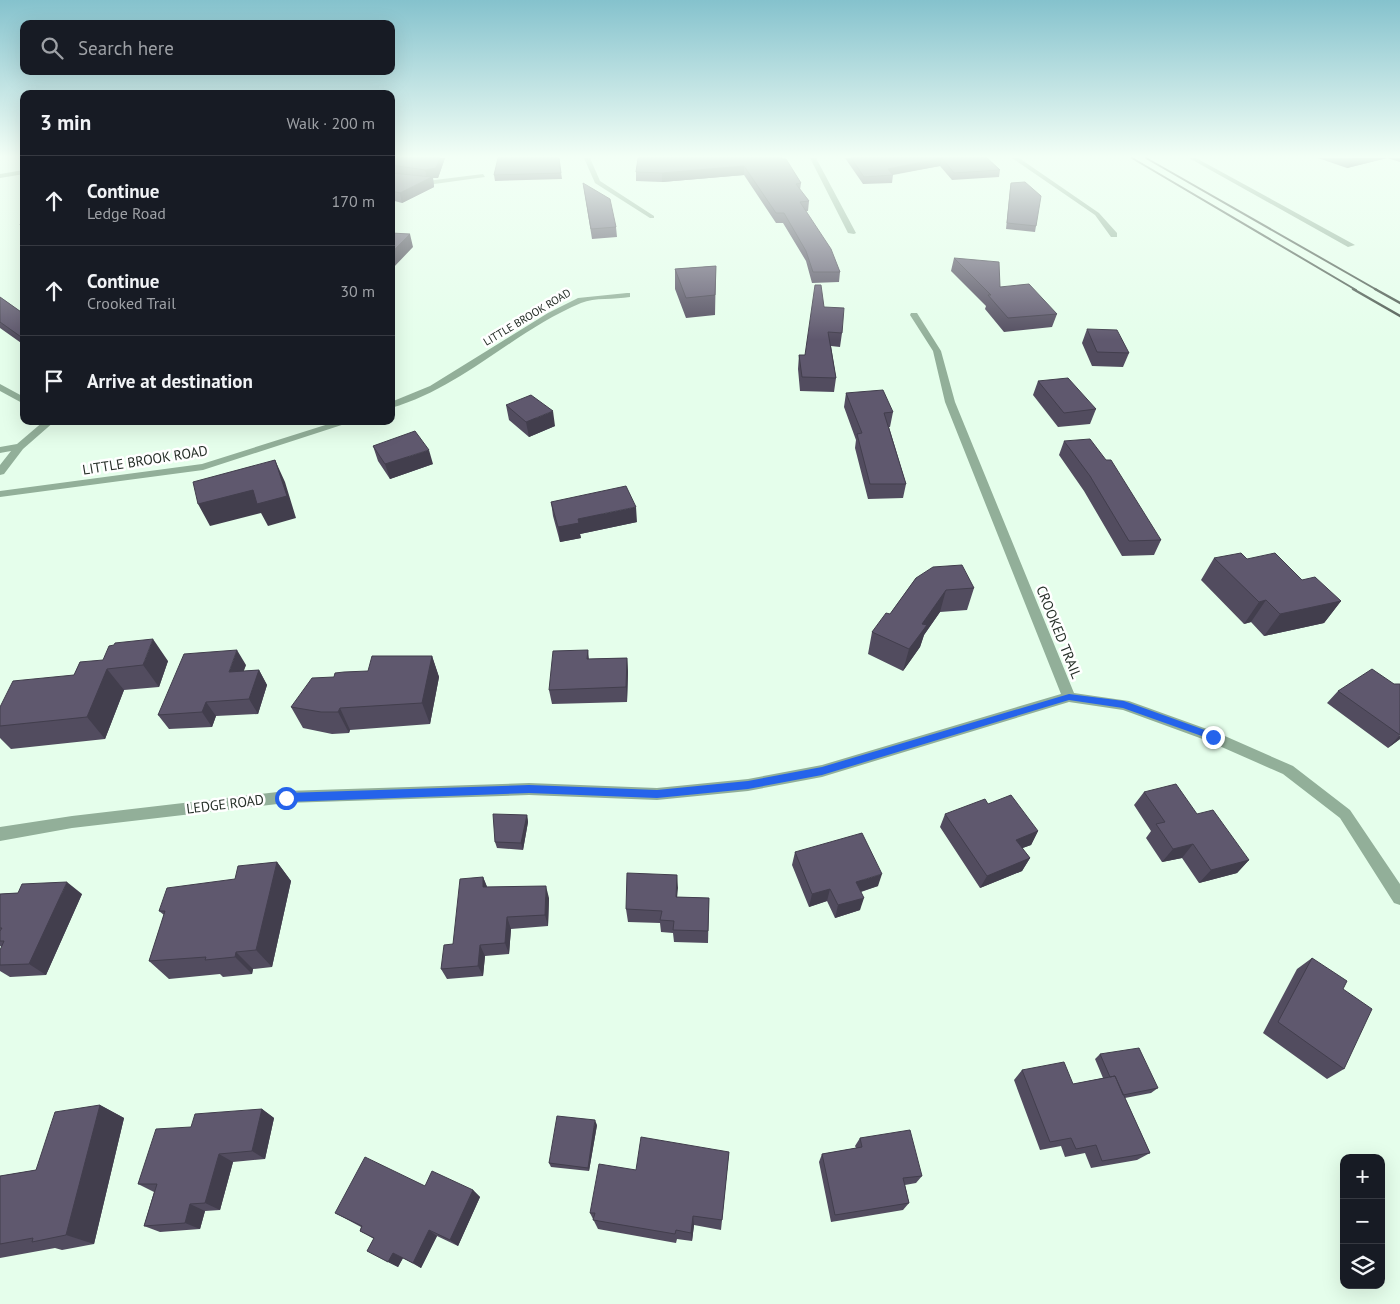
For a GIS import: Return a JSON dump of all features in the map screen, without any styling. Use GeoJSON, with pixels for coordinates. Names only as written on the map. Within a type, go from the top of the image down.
{"type":"FeatureCollection","features":[{"type":"Feature","properties":{"kind":"street"},"geometry":{"type":"LineString","coordinates":[[844,219],[852,233]]}},
{"type":"Feature","properties":{"kind":"street"},"geometry":{"type":"LineString","coordinates":[[1101,219],[1114,235]]}},
{"type":"Feature","properties":{"kind":"street"},"geometry":{"type":"LineString","coordinates":[[1303,219],[1351,245]]}},
{"type":"Feature","properties":{"kind":"street","name":"LITTLE BROOK ROAD"},"geometry":{"type":"LineString","coordinates":[[395,403],[433,388],[551,315],[580,300],[627,296]]}},
{"type":"Feature","properties":{"kind":"street","name":"CROOKED TRAIL"},"geometry":{"type":"LineString","coordinates":[[914,315],[937,351],[950,402],[1069,697],[1124,705],[1213,737],[1288,770],[1346,814],[1400,898]]}},
{"type":"Feature","properties":{"kind":"street"},"geometry":{"type":"LineString","coordinates":[[0,386],[20,398]]}},
{"type":"Feature","properties":{"kind":"street"},"geometry":{"type":"LineString","coordinates":[[0,472],[20,447],[45,425]]}},
{"type":"Feature","properties":{"kind":"street","name":"LITTLE BROOK ROAD"},"geometry":{"type":"LineString","coordinates":[[0,494],[203,467],[336,425]]}},
{"type":"Feature","properties":{"kind":"street"},"geometry":{"type":"LineString","coordinates":[[0,450],[20,447]]}},
{"type":"Feature","properties":{"kind":"street","name":"LEDGE ROAD"},"geometry":{"type":"LineString","coordinates":[[0,834],[72,822],[286,798],[529,789],[657,794],[748,785],[822,771],[1069,697]]}},
{"type":"Feature","properties":{"kind":"building"},"geometry":{"type":"Polygon","coordinates":[[[589,219],[614,219],[616,227],[591,229],[589,219]]]}},
{"type":"Feature","properties":{"kind":"building"},"geometry":{"type":"Polygon","coordinates":[[[787,219],[811,219],[831,249],[840,272],[813,272],[806,251],[787,219]]]}},
{"type":"Feature","properties":{"kind":"building"},"geometry":{"type":"Polygon","coordinates":[[[1007,219],[1037,219],[1036,226],[1007,223],[1007,219]]]}},
{"type":"Feature","properties":{"kind":"building"},"geometry":{"type":"Polygon","coordinates":[[[395,233],[410,234],[395,249],[395,233]]]}},
{"type":"Feature","properties":{"kind":"building"},"geometry":{"type":"Polygon","coordinates":[[[954,258],[999,262],[1000,287],[1029,284],[1057,314],[1008,318],[988,295],[991,295],[954,258]]]}},
{"type":"Feature","properties":{"kind":"building"},"geometry":{"type":"Polygon","coordinates":[[[716,266],[715,295],[686,298],[675,269],[716,266]]]}},
{"type":"Feature","properties":{"kind":"building"},"geometry":{"type":"Polygon","coordinates":[[[815,285],[821,285],[824,307],[844,308],[842,333],[828,332],[836,378],[802,377],[799,355],[805,355],[815,285]]]}},
{"type":"Feature","properties":{"kind":"building"},"geometry":{"type":"Polygon","coordinates":[[[0,297],[20,311],[20,336],[0,322],[0,297]]]}},
{"type":"Feature","properties":{"kind":"building"},"geometry":{"type":"Polygon","coordinates":[[[1087,329],[1117,330],[1129,353],[1097,352],[1087,329]]]}},
{"type":"Feature","properties":{"kind":"building"},"geometry":{"type":"Polygon","coordinates":[[[1068,378],[1096,409],[1064,413],[1038,381],[1068,378]]]}},
{"type":"Feature","properties":{"kind":"building"},"geometry":{"type":"Polygon","coordinates":[[[883,390],[893,412],[884,413],[906,484],[870,484],[857,434],[862,433],[846,393],[883,390]]]}},
{"type":"Feature","properties":{"kind":"building"},"geometry":{"type":"Polygon","coordinates":[[[531,395],[553,411],[526,422],[506,405],[531,395]]]}},
{"type":"Feature","properties":{"kind":"building"},"geometry":{"type":"Polygon","coordinates":[[[415,431],[429,450],[385,464],[373,446],[415,431]]]}},
{"type":"Feature","properties":{"kind":"building"},"geometry":{"type":"Polygon","coordinates":[[[1090,439],[1106,460],[1111,460],[1161,540],[1129,541],[1090,476],[1064,441],[1090,439]]]}},
{"type":"Feature","properties":{"kind":"building"},"geometry":{"type":"Polygon","coordinates":[[[275,460],[287,496],[257,504],[253,490],[198,504],[193,482],[275,460]]]}},
{"type":"Feature","properties":{"kind":"building"},"geometry":{"type":"Polygon","coordinates":[[[626,486],[636,507],[578,519],[579,523],[558,527],[551,502],[626,486]]]}},
{"type":"Feature","properties":{"kind":"building"},"geometry":{"type":"Polygon","coordinates":[[[1241,553],[1247,559],[1275,553],[1302,580],[1315,577],[1341,601],[1280,614],[1266,600],[1259,602],[1214,558],[1241,553]]]}},
{"type":"Feature","properties":{"kind":"building"},"geometry":{"type":"Polygon","coordinates":[[[962,565],[974,588],[946,590],[922,624],[927,625],[909,649],[872,632],[886,613],[890,614],[916,578],[933,567],[962,565]]]}},
{"type":"Feature","properties":{"kind":"building"},"geometry":{"type":"Polygon","coordinates":[[[153,639],[143,665],[107,669],[87,717],[0,726],[0,707],[13,681],[74,675],[80,662],[103,660],[109,646],[115,643],[153,639]]]}},
{"type":"Feature","properties":{"kind":"building"},"geometry":{"type":"Polygon","coordinates":[[[237,650],[229,672],[259,670],[249,699],[206,702],[202,712],[158,715],[184,654],[237,650]]]}},
{"type":"Feature","properties":{"kind":"building"},"geometry":{"type":"Polygon","coordinates":[[[588,650],[587,659],[627,658],[626,687],[549,690],[553,651],[588,650]]]}},
{"type":"Feature","properties":{"kind":"building"},"geometry":{"type":"Polygon","coordinates":[[[372,656],[432,656],[422,703],[340,708],[338,712],[321,712],[291,707],[312,678],[334,677],[335,673],[368,671],[372,656]]]}},
{"type":"Feature","properties":{"kind":"building"},"geometry":{"type":"Polygon","coordinates":[[[1372,669],[1394,684],[1400,684],[1400,735],[1338,691],[1372,669]]]}},
{"type":"Feature","properties":{"kind":"building"},"geometry":{"type":"Polygon","coordinates":[[[1176,784],[1197,814],[1213,810],[1249,860],[1211,870],[1193,844],[1173,849],[1156,824],[1165,822],[1144,792],[1176,784]]]}},
{"type":"Feature","properties":{"kind":"building"},"geometry":{"type":"Polygon","coordinates":[[[1011,795],[1038,831],[1016,840],[1030,858],[987,876],[945,814],[985,799],[988,804],[1011,795]]]}},
{"type":"Feature","properties":{"kind":"building"},"geometry":{"type":"Polygon","coordinates":[[[493,814],[527,815],[521,843],[495,842],[493,814]]]}},
{"type":"Feature","properties":{"kind":"building"},"geometry":{"type":"Polygon","coordinates":[[[862,833],[882,874],[856,882],[864,898],[838,905],[830,889],[812,894],[795,852],[862,833]]]}},
{"type":"Feature","properties":{"kind":"building"},"geometry":{"type":"Polygon","coordinates":[[[277,862],[256,950],[236,952],[235,957],[205,960],[206,957],[149,961],[165,911],[159,911],[167,888],[235,879],[238,866],[277,862]]]}},
{"type":"Feature","properties":{"kind":"building"},"geometry":{"type":"Polygon","coordinates":[[[627,873],[677,875],[676,897],[709,898],[708,931],[673,930],[674,921],[660,920],[662,911],[626,909],[627,873]]]}},
{"type":"Feature","properties":{"kind":"building"},"geometry":{"type":"Polygon","coordinates":[[[483,877],[483,887],[546,886],[545,915],[507,917],[505,943],[480,945],[478,966],[441,969],[444,945],[453,944],[460,879],[483,877]]]}},
{"type":"Feature","properties":{"kind":"building"},"geometry":{"type":"Polygon","coordinates":[[[67,882],[29,964],[0,965],[0,950],[4,941],[0,941],[0,931],[2,928],[0,928],[0,894],[18,893],[22,884],[67,882]]]}},
{"type":"Feature","properties":{"kind":"building"},"geometry":{"type":"Polygon","coordinates":[[[1312,958],[1347,981],[1343,989],[1372,1009],[1344,1069],[1278,1022],[1312,958]]]}},
{"type":"Feature","properties":{"kind":"building"},"geometry":{"type":"Polygon","coordinates":[[[1139,1048],[1158,1088],[1123,1095],[1115,1076],[1110,1077],[1100,1054],[1139,1048]]]}},
{"type":"Feature","properties":{"kind":"building"},"geometry":{"type":"Polygon","coordinates":[[[1064,1062],[1073,1084],[1115,1076],[1150,1153],[1102,1161],[1096,1145],[1076,1149],[1071,1138],[1050,1142],[1022,1070],[1064,1062]]]}},
{"type":"Feature","properties":{"kind":"building"},"geometry":{"type":"Polygon","coordinates":[[[100,1105],[66,1235],[32,1242],[33,1238],[0,1244],[0,1176],[36,1170],[55,1112],[100,1105]]]}},
{"type":"Feature","properties":{"kind":"building"},"geometry":{"type":"Polygon","coordinates":[[[262,1109],[252,1151],[219,1154],[205,1203],[190,1204],[185,1223],[144,1226],[157,1184],[138,1184],[156,1129],[191,1127],[195,1114],[262,1109]]]}},
{"type":"Feature","properties":{"kind":"building"},"geometry":{"type":"Polygon","coordinates":[[[557,1116],[595,1120],[588,1168],[549,1163],[557,1116]]]}},
{"type":"Feature","properties":{"kind":"building"},"geometry":{"type":"Polygon","coordinates":[[[910,1130],[922,1176],[903,1178],[909,1203],[835,1215],[822,1154],[862,1147],[860,1138],[910,1130]]]}},
{"type":"Feature","properties":{"kind":"building"},"geometry":{"type":"Polygon","coordinates":[[[641,1137],[729,1152],[722,1220],[693,1216],[691,1233],[676,1230],[675,1234],[593,1220],[595,1213],[590,1213],[599,1164],[636,1170],[641,1137]]]}},
{"type":"Feature","properties":{"kind":"building"},"geometry":{"type":"Polygon","coordinates":[[[365,1157],[425,1186],[432,1171],[473,1190],[450,1240],[429,1230],[413,1263],[393,1253],[388,1262],[367,1251],[374,1238],[360,1231],[362,1226],[335,1213],[365,1157]]]}},
{"type":"Feature","properties":{"kind":"railway"},"geometry":{"type":"LineString","coordinates":[[1235,219],[1356,290]]}},
{"type":"Feature","properties":{"kind":"railway"},"geometry":{"type":"LineString","coordinates":[[1252,219],[1377,290]]}},
{"type":"Feature","properties":{"kind":"railway"},"geometry":{"type":"LineString","coordinates":[[1353,289],[1400,316]]}},
{"type":"Feature","properties":{"kind":"railway"},"geometry":{"type":"LineString","coordinates":[[1375,289],[1400,303]]}},
{"type":"Feature","properties":{"kind":"route"},"geometry":{"type":"LineString","coordinates":[[286,798],[529,789],[657,794],[748,785],[822,771],[1069,697],[1124,705],[1213,737]]}}]}
